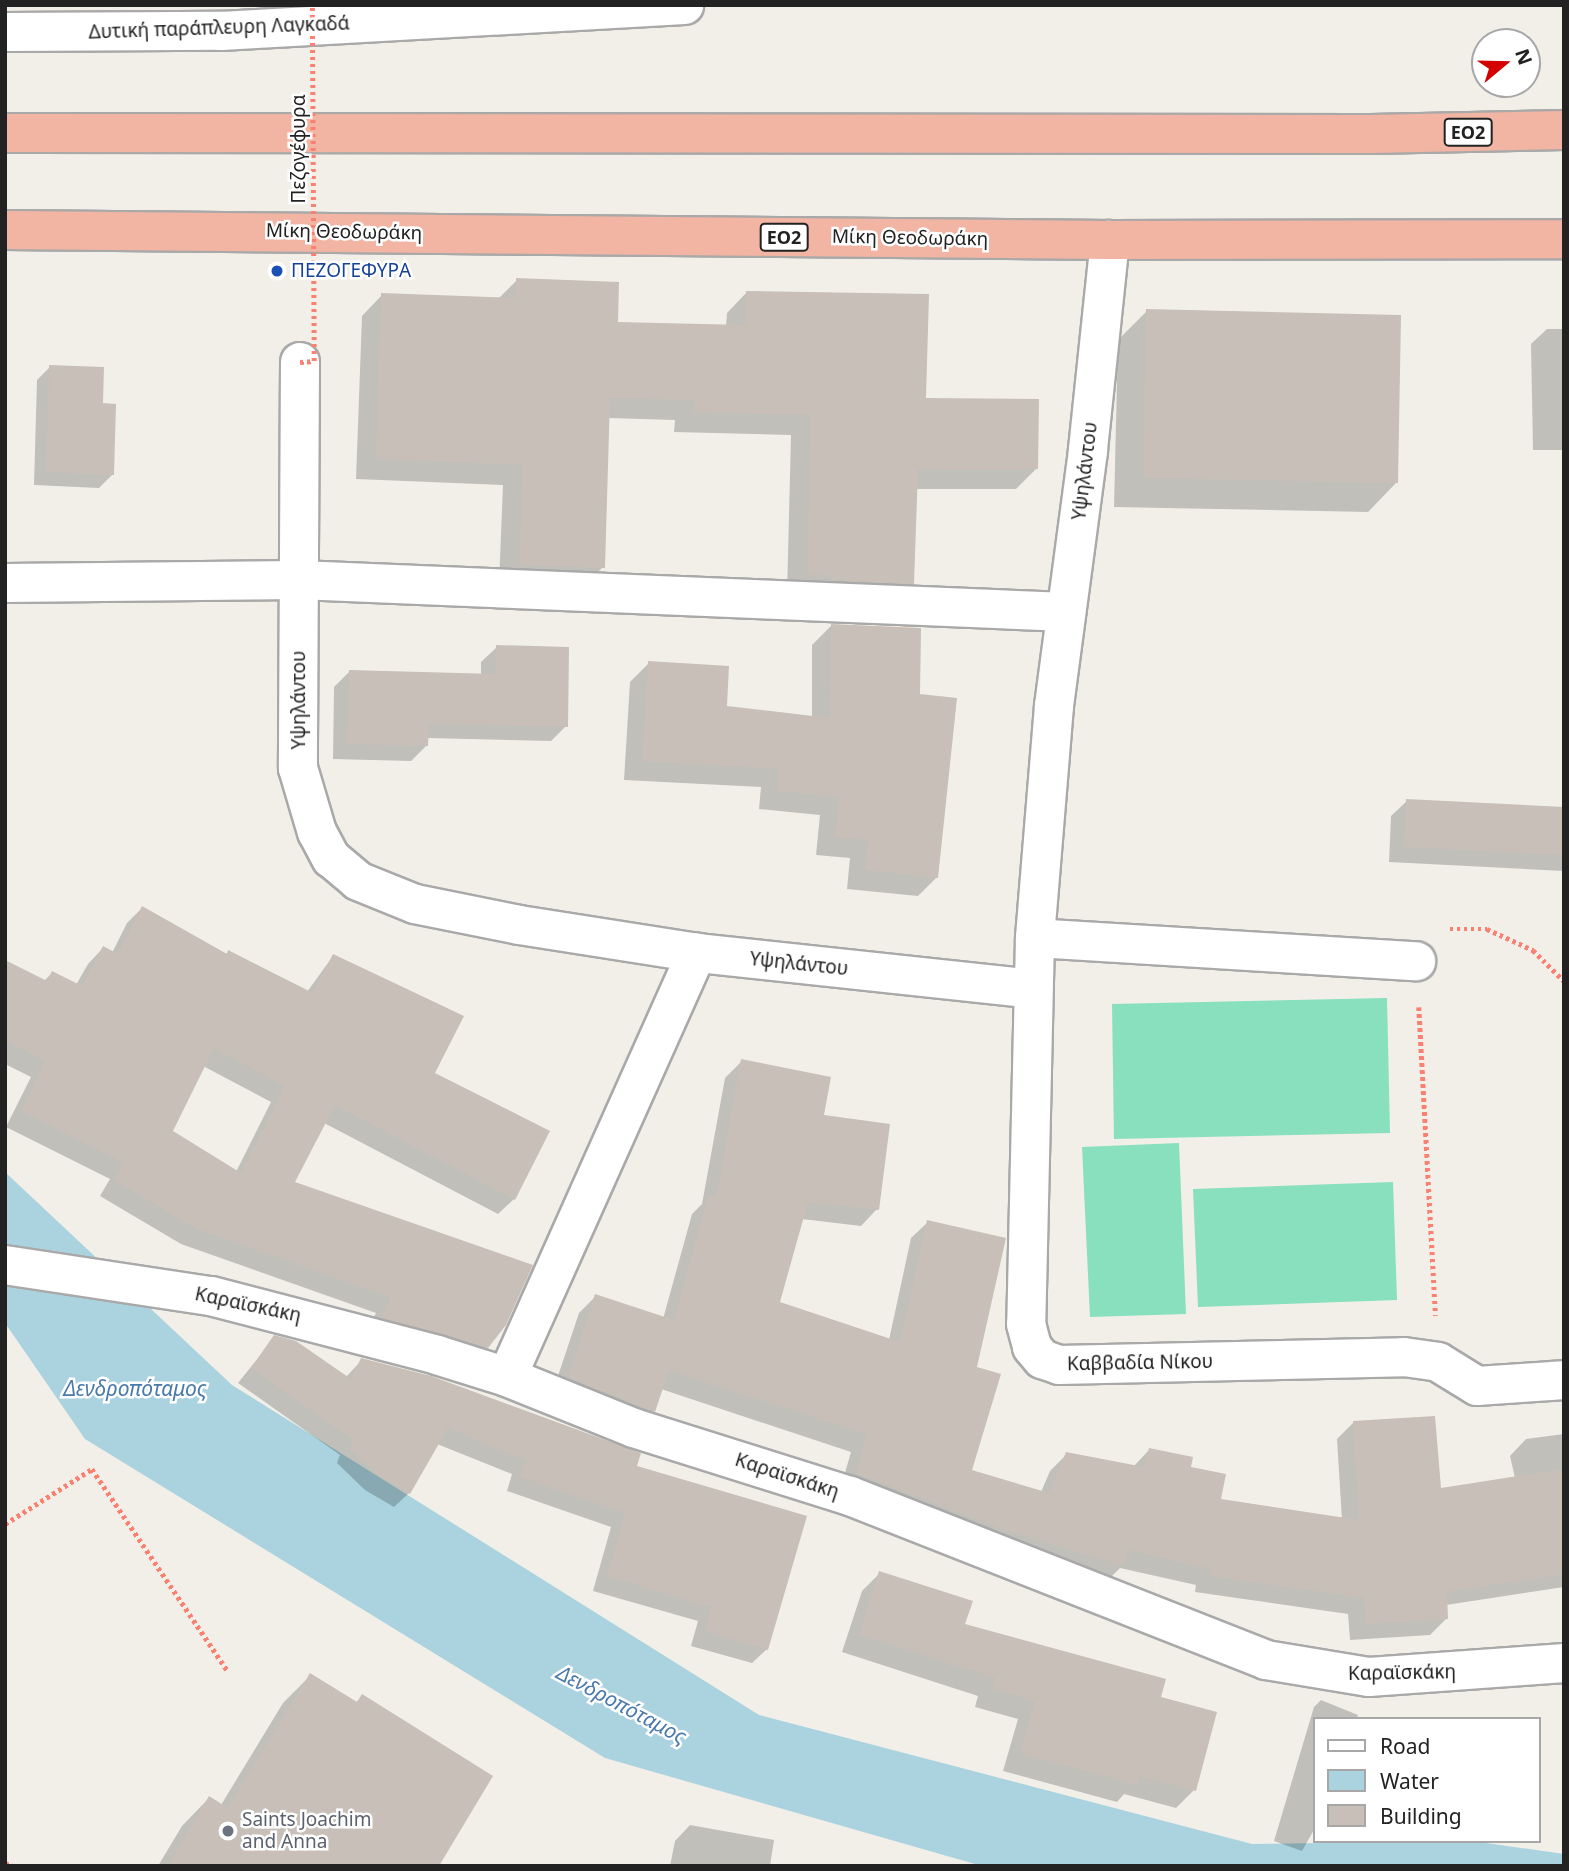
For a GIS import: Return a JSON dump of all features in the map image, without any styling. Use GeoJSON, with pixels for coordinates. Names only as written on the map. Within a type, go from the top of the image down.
{"type":"FeatureCollection","features":[{"type":"Feature","properties":{"kind":"highway","name":"ΕΟ2"},"geometry":{"type":"LineString","coordinates":[[5,133],[1371,134],[1564,130]]}},
{"type":"Feature","properties":{"kind":"highway","name":"Μίκη Θεοδωράκη"},"geometry":{"type":"LineString","coordinates":[[5,230],[1110,240],[1564,239]]}},
{"type":"Feature","properties":{"kind":"street","name":"Δυτική παράπλευρη Λαγκαδά"},"geometry":{"type":"LineString","coordinates":[[5,32],[221,31],[684,5]]}},
{"type":"Feature","properties":{"kind":"street","name":"Υψηλάντου"},"geometry":{"type":"LineString","coordinates":[[300,362],[299,768],[306,806],[331,858],[358,881],[415,904],[697,953],[1033,989],[1035,938],[1066,612],[1110,240]]}},
{"type":"Feature","properties":{"kind":"street"},"geometry":{"type":"LineString","coordinates":[[5,583],[299,580],[1066,612]]}},
{"type":"Feature","properties":{"kind":"street"},"geometry":{"type":"LineString","coordinates":[[1035,938],[1416,961]]}},
{"type":"Feature","properties":{"kind":"street"},"geometry":{"type":"LineString","coordinates":[[507,1377],[697,953]]}},
{"type":"Feature","properties":{"kind":"street","name":"Καββαδία Νίκου"},"geometry":{"type":"LineString","coordinates":[[1033,989],[1026,1324],[1032,1347],[1042,1359],[1059,1365],[1370,1357],[1438,1362],[1476,1386],[1564,1380]]}},
{"type":"Feature","properties":{"kind":"street","name":"Καραϊσκάκη"},"geometry":{"type":"LineString","coordinates":[[5,1265],[110,1279],[284,1312],[507,1377],[634,1427],[850,1496],[1266,1660],[1368,1677],[1564,1663]]}},
{"type":"Feature","properties":{"kind":"path","name":"Πεζογέφυρα"},"geometry":{"type":"LineString","coordinates":[[300,362],[314,361],[312,5]]}},
{"type":"Feature","properties":{"kind":"path"},"geometry":{"type":"LineString","coordinates":[[1438,1362],[1416,961],[1425,939],[1449,929],[1487,929],[1532,950],[1564,981]]}},
{"type":"Feature","properties":{"kind":"path"},"geometry":{"type":"LineString","coordinates":[[5,1524],[92,1469],[227,1670]]}},
{"type":"Feature","properties":{"kind":"path"},"geometry":{"type":"LineString","coordinates":[[5,1863],[13,1866]]}},
{"type":"Feature","properties":{"kind":"green space"},"geometry":{"type":"Polygon","coordinates":[[[1387,998],[1390,1133],[1114,1139],[1112,1004],[1387,998]]]}},
{"type":"Feature","properties":{"kind":"green space"},"geometry":{"type":"Polygon","coordinates":[[[1179,1143],[1186,1314],[1090,1317],[1082,1147],[1179,1143]]]}},
{"type":"Feature","properties":{"kind":"green space"},"geometry":{"type":"Polygon","coordinates":[[[1393,1182],[1397,1300],[1198,1307],[1193,1189],[1393,1182]]]}},
{"type":"Feature","properties":{"kind":"water","name":"Δενδροπόταμος"},"geometry":{"type":"Polygon","coordinates":[[[5,1172],[232,1385],[759,1715],[1252,1844],[1486,1843],[1564,1854],[1564,1866],[982,1866],[605,1758],[85,1439],[5,1323],[5,1172]]]}},
{"type":"Feature","properties":{"kind":"building"},"geometry":{"type":"Polygon","coordinates":[[[516,278],[619,282],[618,322],[745,325],[746,291],[929,294],[926,398],[1039,399],[1038,469],[918,469],[914,584],[831,580],[831,575],[807,575],[811,415],[694,412],[695,400],[610,398],[605,568],[519,565],[523,465],[376,459],[381,293],[516,298],[516,278]]]}},
{"type":"Feature","properties":{"kind":"building"},"geometry":{"type":"Polygon","coordinates":[[[1146,309],[1401,315],[1398,483],[1143,478],[1146,309]]]}},
{"type":"Feature","properties":{"kind":"building"},"geometry":{"type":"Polygon","coordinates":[[[49,365],[104,367],[103,403],[116,404],[114,475],[46,472],[49,365]]]}},
{"type":"Feature","properties":{"kind":"building"},"geometry":{"type":"Polygon","coordinates":[[[831,624],[921,628],[920,694],[957,698],[938,878],[865,870],[868,840],[835,837],[839,797],[777,791],[779,769],[642,761],[648,661],[729,666],[727,706],[830,718],[831,624]]]}},
{"type":"Feature","properties":{"kind":"building"},"geometry":{"type":"Polygon","coordinates":[[[496,645],[569,647],[568,727],[429,723],[428,746],[347,744],[349,670],[495,674],[496,645]]]}},
{"type":"Feature","properties":{"kind":"building"},"geometry":{"type":"Polygon","coordinates":[[[1406,799],[1564,807],[1564,855],[1404,847],[1406,799]]]}},
{"type":"Feature","properties":{"kind":"building"},"geometry":{"type":"Polygon","coordinates":[[[142,906],[227,954],[228,950],[313,993],[333,954],[464,1016],[435,1073],[550,1131],[515,1200],[335,1105],[295,1182],[533,1265],[506,1325],[488,1348],[381,1318],[390,1297],[197,1229],[114,1180],[124,1163],[21,1111],[45,1061],[5,1040],[5,960],[47,981],[52,971],[82,986],[103,946],[118,954],[142,906]],[[214,1048],[173,1131],[241,1173],[285,1086],[214,1048]]]}},
{"type":"Feature","properties":{"kind":"building"},"geometry":{"type":"Polygon","coordinates":[[[741,1059],[831,1077],[824,1115],[890,1124],[879,1210],[808,1202],[780,1302],[900,1342],[927,1220],[1006,1238],[977,1367],[1001,1374],[972,1470],[1049,1493],[1066,1452],[1144,1467],[1149,1448],[1193,1457],[1191,1467],[1226,1474],[1221,1499],[1359,1520],[1353,1421],[1435,1416],[1441,1488],[1564,1469],[1564,1574],[1447,1592],[1448,1619],[1366,1624],[1364,1598],[1211,1576],[1212,1569],[1128,1550],[1124,1566],[1001,1529],[856,1473],[867,1435],[669,1370],[655,1412],[568,1378],[595,1294],[674,1320],[708,1196],[716,1198],[741,1059]]]}},
{"type":"Feature","properties":{"kind":"building"},"geometry":{"type":"Polygon","coordinates":[[[274,1335],[296,1341],[351,1379],[361,1358],[431,1376],[641,1453],[637,1466],[807,1516],[768,1650],[705,1631],[711,1607],[607,1576],[625,1513],[520,1477],[526,1460],[448,1428],[410,1494],[379,1476],[350,1448],[353,1440],[251,1368],[274,1335]]]}},
{"type":"Feature","properties":{"kind":"building"},"geometry":{"type":"Polygon","coordinates":[[[879,1571],[973,1601],[965,1624],[1166,1679],[1161,1697],[1217,1712],[1196,1791],[1139,1776],[1137,1785],[1020,1753],[1035,1701],[992,1689],[995,1678],[859,1634],[879,1571]]]}},
{"type":"Feature","properties":{"kind":"building"},"geometry":{"type":"Polygon","coordinates":[[[310,1673],[357,1702],[362,1694],[493,1776],[439,1866],[168,1866],[209,1796],[228,1808],[310,1673]]]}},
{"type":"Feature","properties":{"kind":"place","name":"ΠΕΖΟΓΕΦΥΡΑ"},"geometry":{"type":"Point","coordinates":[277,271]}},
{"type":"Feature","properties":{"kind":"place","name":"Saints Joachim and Anna"},"geometry":{"type":"Point","coordinates":[228,1831]}}]}
